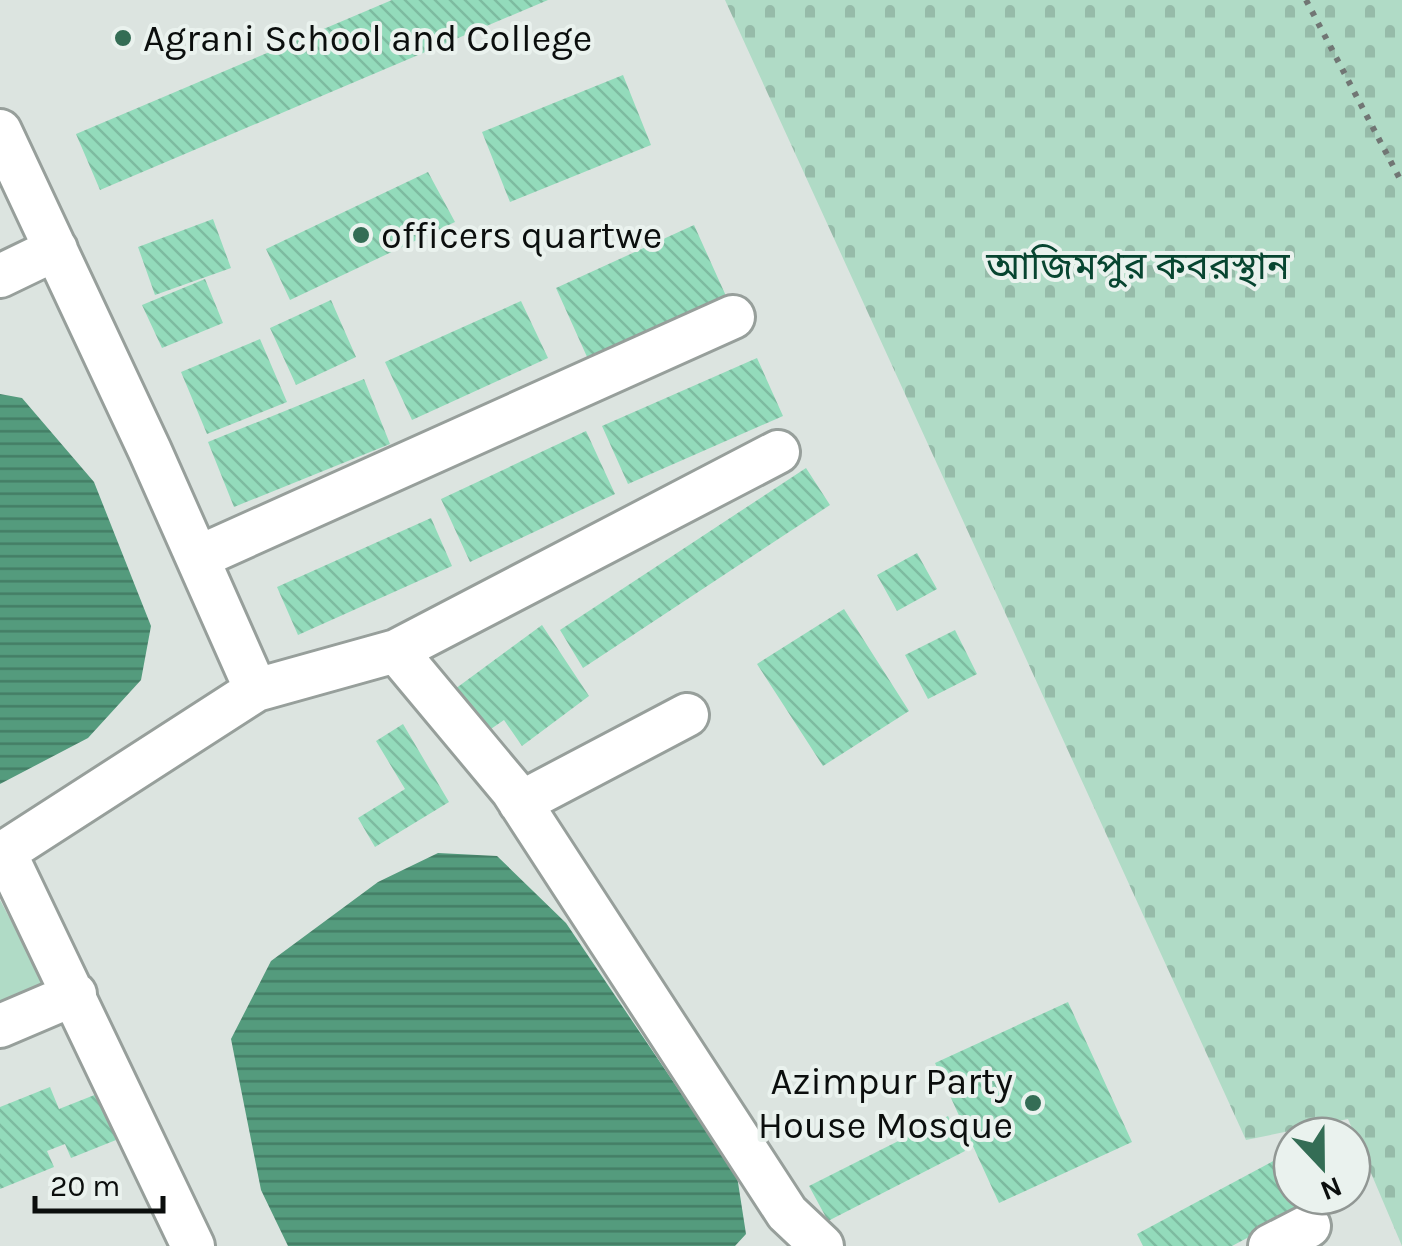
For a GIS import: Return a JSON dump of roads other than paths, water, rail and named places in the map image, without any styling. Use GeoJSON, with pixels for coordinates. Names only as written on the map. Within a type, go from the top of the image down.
{"type":"FeatureCollection","features":[{"type":"Feature","properties":{"kind":"street"},"geometry":{"type":"LineString","coordinates":[[0,131],[199,557],[256,690]]}},
{"type":"Feature","properties":{"kind":"street"},"geometry":{"type":"LineString","coordinates":[[0,276],[56,249]]}},
{"type":"Feature","properties":{"kind":"street"},"geometry":{"type":"LineString","coordinates":[[199,557],[734,317]]}},
{"type":"Feature","properties":{"kind":"street"},"geometry":{"type":"LineString","coordinates":[[193,1246],[75,994],[3,854],[256,690],[396,650],[778,452]]}},
{"type":"Feature","properties":{"kind":"street"},"geometry":{"type":"LineString","coordinates":[[396,650],[520,802],[786,1212],[822,1246]]}},
{"type":"Feature","properties":{"kind":"street"},"geometry":{"type":"LineString","coordinates":[[520,802],[687,714]]}},
{"type":"Feature","properties":{"kind":"street"},"geometry":{"type":"LineString","coordinates":[[0,1026],[75,994]]}},
{"type":"Feature","properties":{"kind":"street"},"geometry":{"type":"LineString","coordinates":[[1270,1246],[1309,1226]]}},
{"type":"Feature","properties":{"kind":"place","name":"Agrani School and College"},"geometry":{"type":"Point","coordinates":[123,38]}},
{"type":"Feature","properties":{"kind":"place","name":"officers quartwe"},"geometry":{"type":"Point","coordinates":[361,235]}},
{"type":"Feature","properties":{"kind":"place","name":"Azimpur Party House Mosque"},"geometry":{"type":"Point","coordinates":[1033,1103]}},
{"type":"Feature","properties":{"kind":"park label","name":"আজিমপুর কবরস্থান"},"geometry":{"type":"Point","coordinates":[1138,266]}}]}
